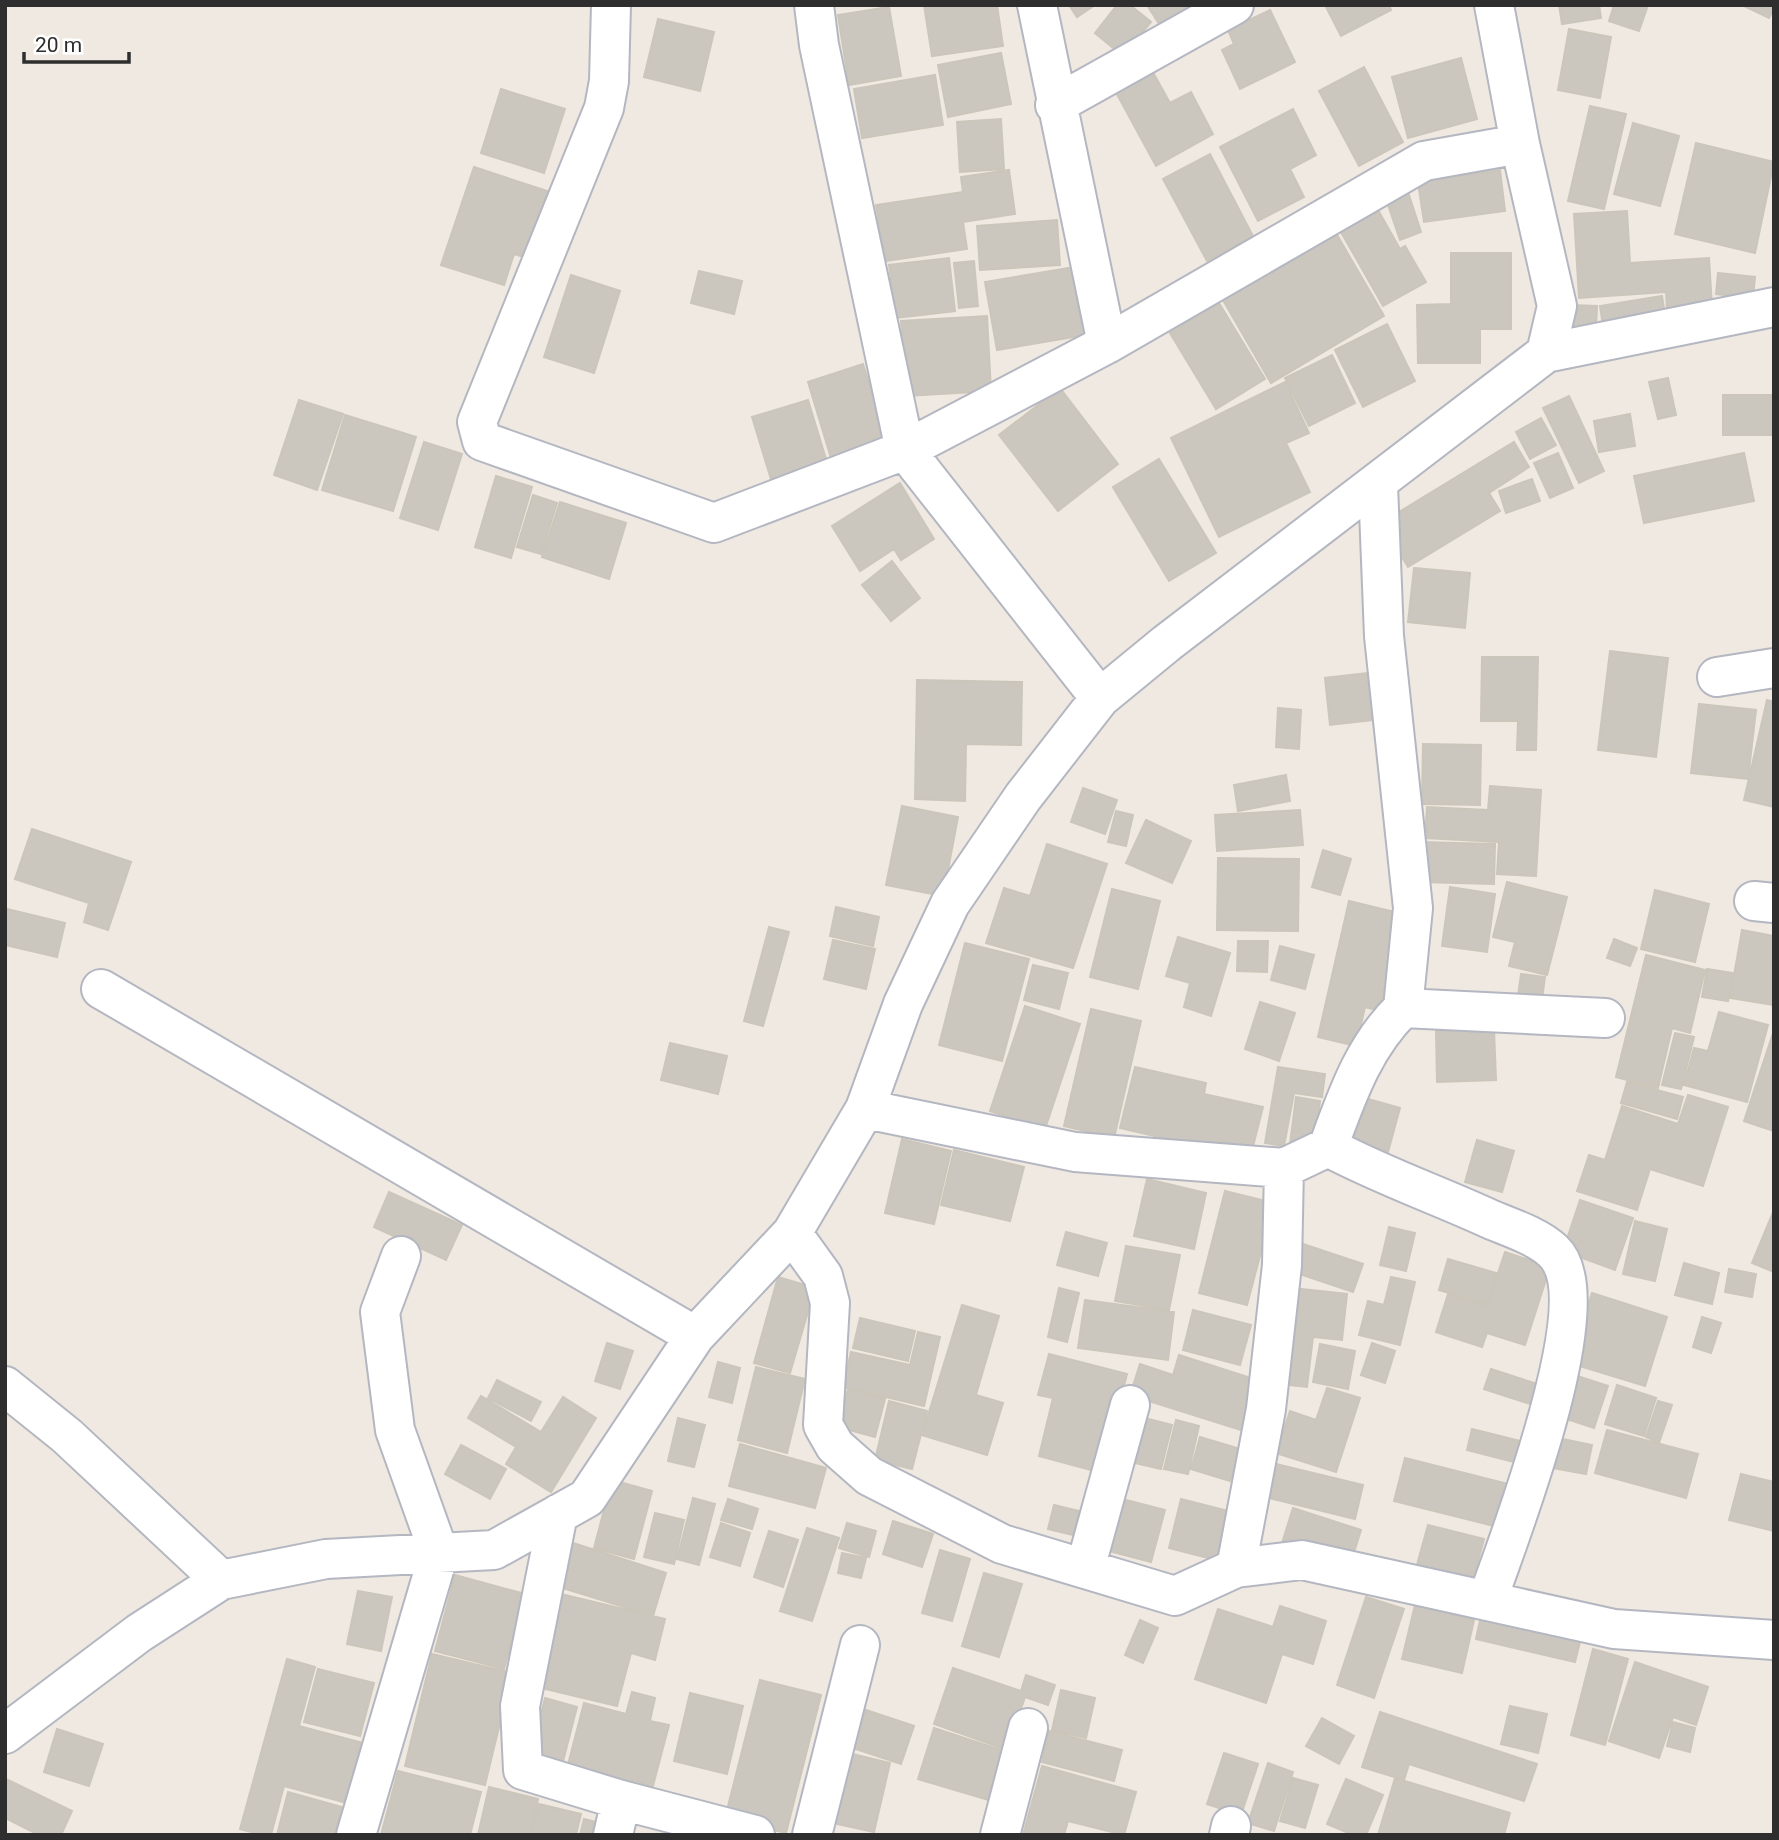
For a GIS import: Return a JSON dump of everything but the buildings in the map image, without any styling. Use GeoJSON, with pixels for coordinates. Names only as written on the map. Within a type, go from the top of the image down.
{"type":"FeatureCollection","features":[{"type":"Feature","properties":{"kind":"street"},"geometry":{"type":"LineString","coordinates":[[611,5],[610,81],[604,108],[477,422],[482,441],[714,523],[905,450],[1107,344],[1424,161],[1520,144]]}},
{"type":"Feature","properties":{"kind":"street"},"geometry":{"type":"LineString","coordinates":[[814,5],[819,45],[905,450],[1100,698]]}},
{"type":"Feature","properties":{"kind":"street"},"geometry":{"type":"LineString","coordinates":[[1037,5],[1055,105],[1107,344]]}},
{"type":"Feature","properties":{"kind":"street"},"geometry":{"type":"LineString","coordinates":[[1055,105],[1234,5]]}},
{"type":"Feature","properties":{"kind":"street"},"geometry":{"type":"LineString","coordinates":[[1494,5],[1520,144],[1557,306],[1546,354]]}},
{"type":"Feature","properties":{"kind":"street"},"geometry":{"type":"LineString","coordinates":[[5,1734],[139,1633],[220,1580],[326,1559],[494,1550],[587,1498],[695,1336],[792,1233],[865,1109],[903,1004],[950,904],[1023,797],[1100,698],[1167,643],[1378,485],[1546,354],[1774,307]]}},
{"type":"Feature","properties":{"kind":"street"},"geometry":{"type":"LineString","coordinates":[[865,1109],[1075,1152],[1284,1168],[1328,1147],[1357,1070],[1381,1029],[1403,1008],[1413,908],[1384,636],[1378,485]]}},
{"type":"Feature","properties":{"kind":"street"},"geometry":{"type":"LineString","coordinates":[[1717,677],[1774,668]]}},
{"type":"Feature","properties":{"kind":"street"},"geometry":{"type":"LineString","coordinates":[[101,989],[695,1336]]}},
{"type":"Feature","properties":{"kind":"street"},"geometry":{"type":"LineString","coordinates":[[1403,1008],[1605,1018]]}},
{"type":"Feature","properties":{"kind":"street"},"geometry":{"type":"LineString","coordinates":[[1328,1147],[1517,1231],[1553,1251],[1565,1265],[1568,1287],[1567,1337],[1542,1440],[1487,1601]]}},
{"type":"Feature","properties":{"kind":"street"},"geometry":{"type":"LineString","coordinates":[[1236,1568],[1266,1409],[1282,1265],[1284,1168]]}},
{"type":"Feature","properties":{"kind":"street"},"geometry":{"type":"LineString","coordinates":[[792,1233],[823,1276],[830,1303],[823,1425],[835,1446],[869,1476],[1002,1544],[1175,1596],[1236,1568],[1302,1560],[1614,1629],[1774,1640]]}},
{"type":"Feature","properties":{"kind":"street"},"geometry":{"type":"LineString","coordinates":[[356,1835],[439,1553],[395,1430],[380,1312],[401,1256]]}},
{"type":"Feature","properties":{"kind":"street"},"geometry":{"type":"LineString","coordinates":[[5,1386],[67,1436],[220,1580]]}},
{"type":"Feature","properties":{"kind":"street"},"geometry":{"type":"LineString","coordinates":[[1085,1569],[1130,1405]]}},
{"type":"Feature","properties":{"kind":"street"},"geometry":{"type":"LineString","coordinates":[[558,1514],[520,1706],[523,1770],[617,1817],[755,1835]]}},
{"type":"Feature","properties":{"kind":"street"},"geometry":{"type":"LineString","coordinates":[[812,1835],[860,1645]]}},
{"type":"Feature","properties":{"kind":"street"},"geometry":{"type":"LineString","coordinates":[[1000,1835],[1028,1728]]}}]}
